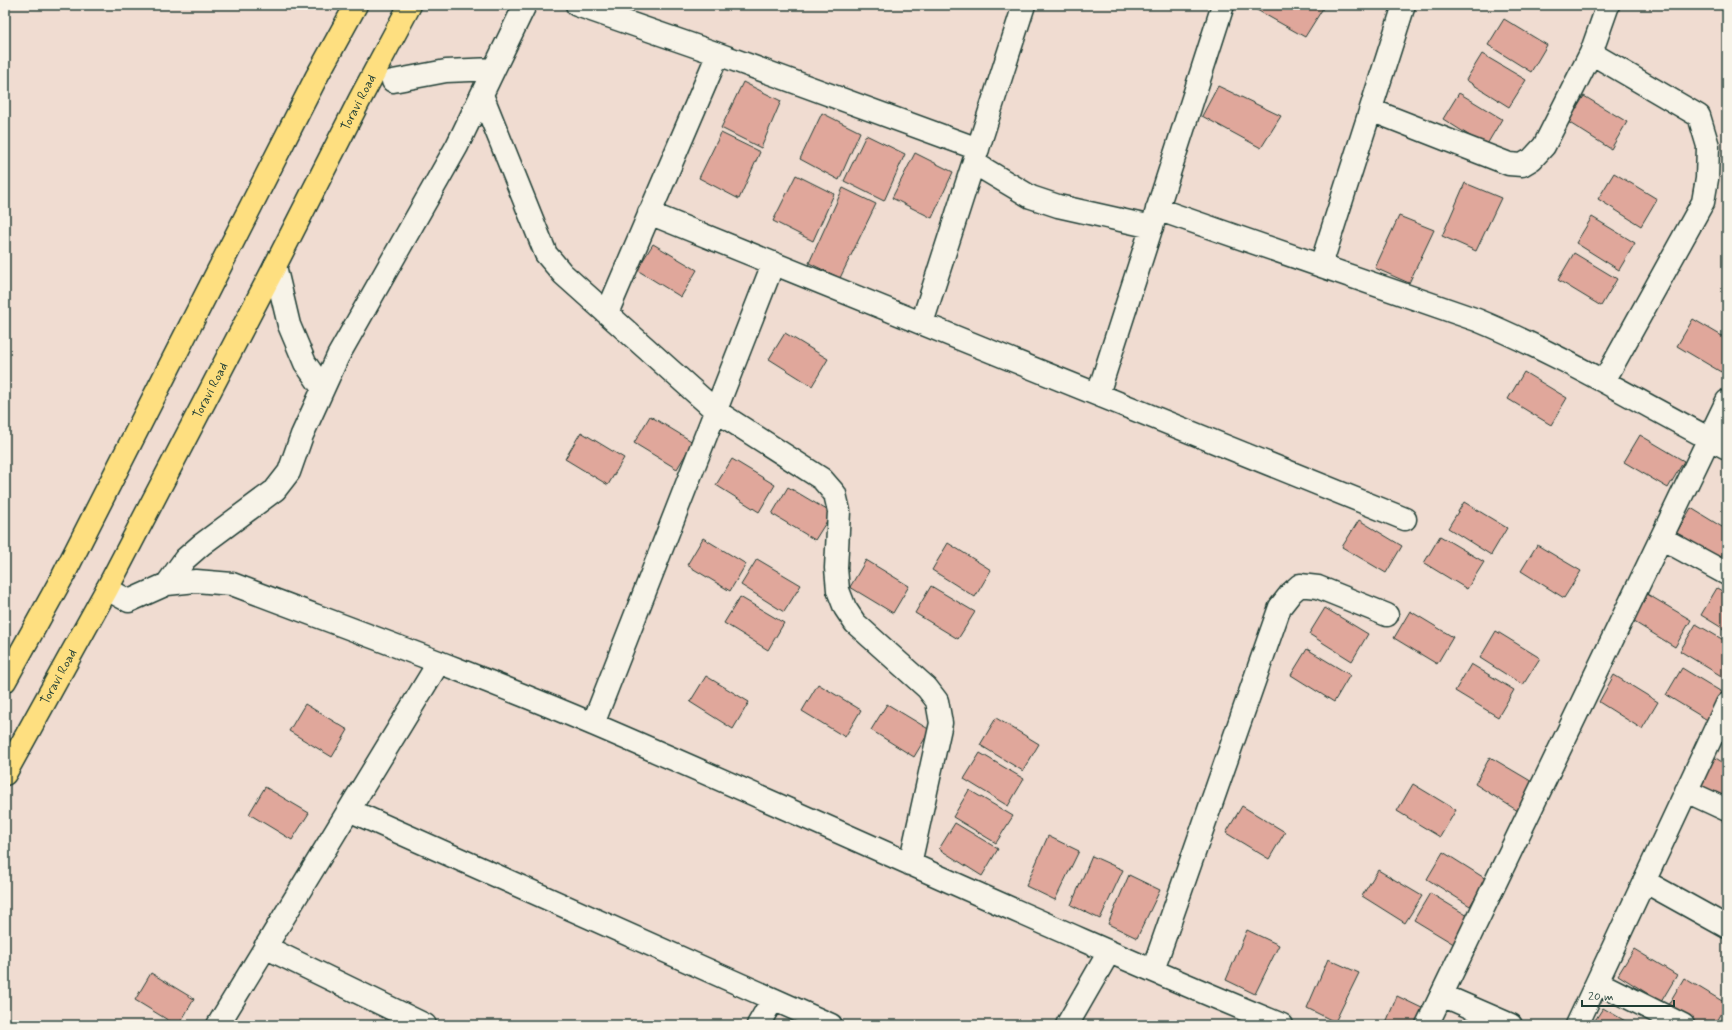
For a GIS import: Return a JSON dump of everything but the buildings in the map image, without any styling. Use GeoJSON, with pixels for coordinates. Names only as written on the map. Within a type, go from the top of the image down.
{"type":"FeatureCollection","features":[{"type":"Feature","properties":{"kind":"highway"},"geometry":{"type":"LineString","coordinates":[[5,681],[63,576],[317,76],[356,5]]}},
{"type":"Feature","properties":{"kind":"highway","name":"Toravi Road"},"geometry":{"type":"LineString","coordinates":[[5,774],[107,589],[410,5]]}},
{"type":"Feature","properties":{"kind":"street"},"geometry":{"type":"LineString","coordinates":[[167,584],[185,559],[201,545],[275,490],[289,472],[338,356],[457,146],[525,5]]}},
{"type":"Feature","properties":{"kind":"street"},"geometry":{"type":"LineString","coordinates":[[577,5],[718,54],[976,156],[1031,197],[1058,206],[1154,218],[1321,265],[1491,326],[1550,352],[1718,444]]}},
{"type":"Feature","properties":{"kind":"street"},"geometry":{"type":"LineString","coordinates":[[922,324],[1024,5]]}},
{"type":"Feature","properties":{"kind":"street"},"geometry":{"type":"LineString","coordinates":[[1098,394],[1223,5]]}},
{"type":"Feature","properties":{"kind":"street"},"geometry":{"type":"LineString","coordinates":[[1321,265],[1404,5]]}},
{"type":"Feature","properties":{"kind":"street"},"geometry":{"type":"LineString","coordinates":[[1371,110],[1509,164],[1522,165],[1532,159],[1544,146],[1591,53],[1608,5]]}},
{"type":"Feature","properties":{"kind":"street"},"geometry":{"type":"LineString","coordinates":[[1591,53],[1700,116],[1708,146],[1707,179],[1703,202],[1604,381]]}},
{"type":"Feature","properties":{"kind":"street"},"geometry":{"type":"LineString","coordinates":[[607,313],[718,54]]}},
{"type":"Feature","properties":{"kind":"street"},"geometry":{"type":"LineString","coordinates":[[393,81],[446,71],[494,69]]}},
{"type":"Feature","properties":{"kind":"street"},"geometry":{"type":"LineString","coordinates":[[482,95],[546,254],[564,274],[716,411],[822,480],[835,494],[839,511],[836,568],[838,590],[845,608],[855,623],[927,688],[937,702],[941,723],[910,864]]}},
{"type":"Feature","properties":{"kind":"street"},"geometry":{"type":"LineString","coordinates":[[649,214],[1405,519]]}},
{"type":"Feature","properties":{"kind":"street"},"geometry":{"type":"LineString","coordinates":[[593,724],[773,264]]}},
{"type":"Feature","properties":{"kind":"street"},"geometry":{"type":"LineString","coordinates":[[275,266],[289,325],[305,363],[323,389]]}},
{"type":"Feature","properties":{"kind":"street"},"geometry":{"type":"LineString","coordinates":[[1427,1025],[1661,538],[1718,444],[1727,401]]}},
{"type":"Feature","properties":{"kind":"street"},"geometry":{"type":"LineString","coordinates":[[1661,538],[1727,574]]}},
{"type":"Feature","properties":{"kind":"street"},"geometry":{"type":"LineString","coordinates":[[107,589],[129,601],[167,584],[196,581],[232,584],[439,662],[593,724],[1109,952],[1153,970],[1249,1019],[1282,1025]]}},
{"type":"Feature","properties":{"kind":"street"},"geometry":{"type":"LineString","coordinates":[[1153,970],[1280,608],[1291,593],[1300,585],[1318,587],[1387,615]]}},
{"type":"Feature","properties":{"kind":"street"},"geometry":{"type":"LineString","coordinates":[[218,1025],[439,662]]}},
{"type":"Feature","properties":{"kind":"street"},"geometry":{"type":"LineString","coordinates":[[1577,1025],[1727,704]]}},
{"type":"Feature","properties":{"kind":"street"},"geometry":{"type":"LineString","coordinates":[[1686,791],[1727,810]]}},
{"type":"Feature","properties":{"kind":"street"},"geometry":{"type":"LineString","coordinates":[[349,810],[831,1025]]}},
{"type":"Feature","properties":{"kind":"street"},"geometry":{"type":"LineString","coordinates":[[1644,881],[1727,927]]}},
{"type":"Feature","properties":{"kind":"street"},"geometry":{"type":"LineString","coordinates":[[265,948],[425,1025]]}},
{"type":"Feature","properties":{"kind":"street"},"geometry":{"type":"LineString","coordinates":[[1067,1025],[1109,952]]}},
{"type":"Feature","properties":{"kind":"street"},"geometry":{"type":"LineString","coordinates":[[1597,982],[1683,1025]]}},
{"type":"Feature","properties":{"kind":"street"},"geometry":{"type":"LineString","coordinates":[[1442,995],[1511,1025]]}},
{"type":"Feature","properties":{"kind":"street"},"geometry":{"type":"LineString","coordinates":[[758,1025],[773,999]]}}]}
